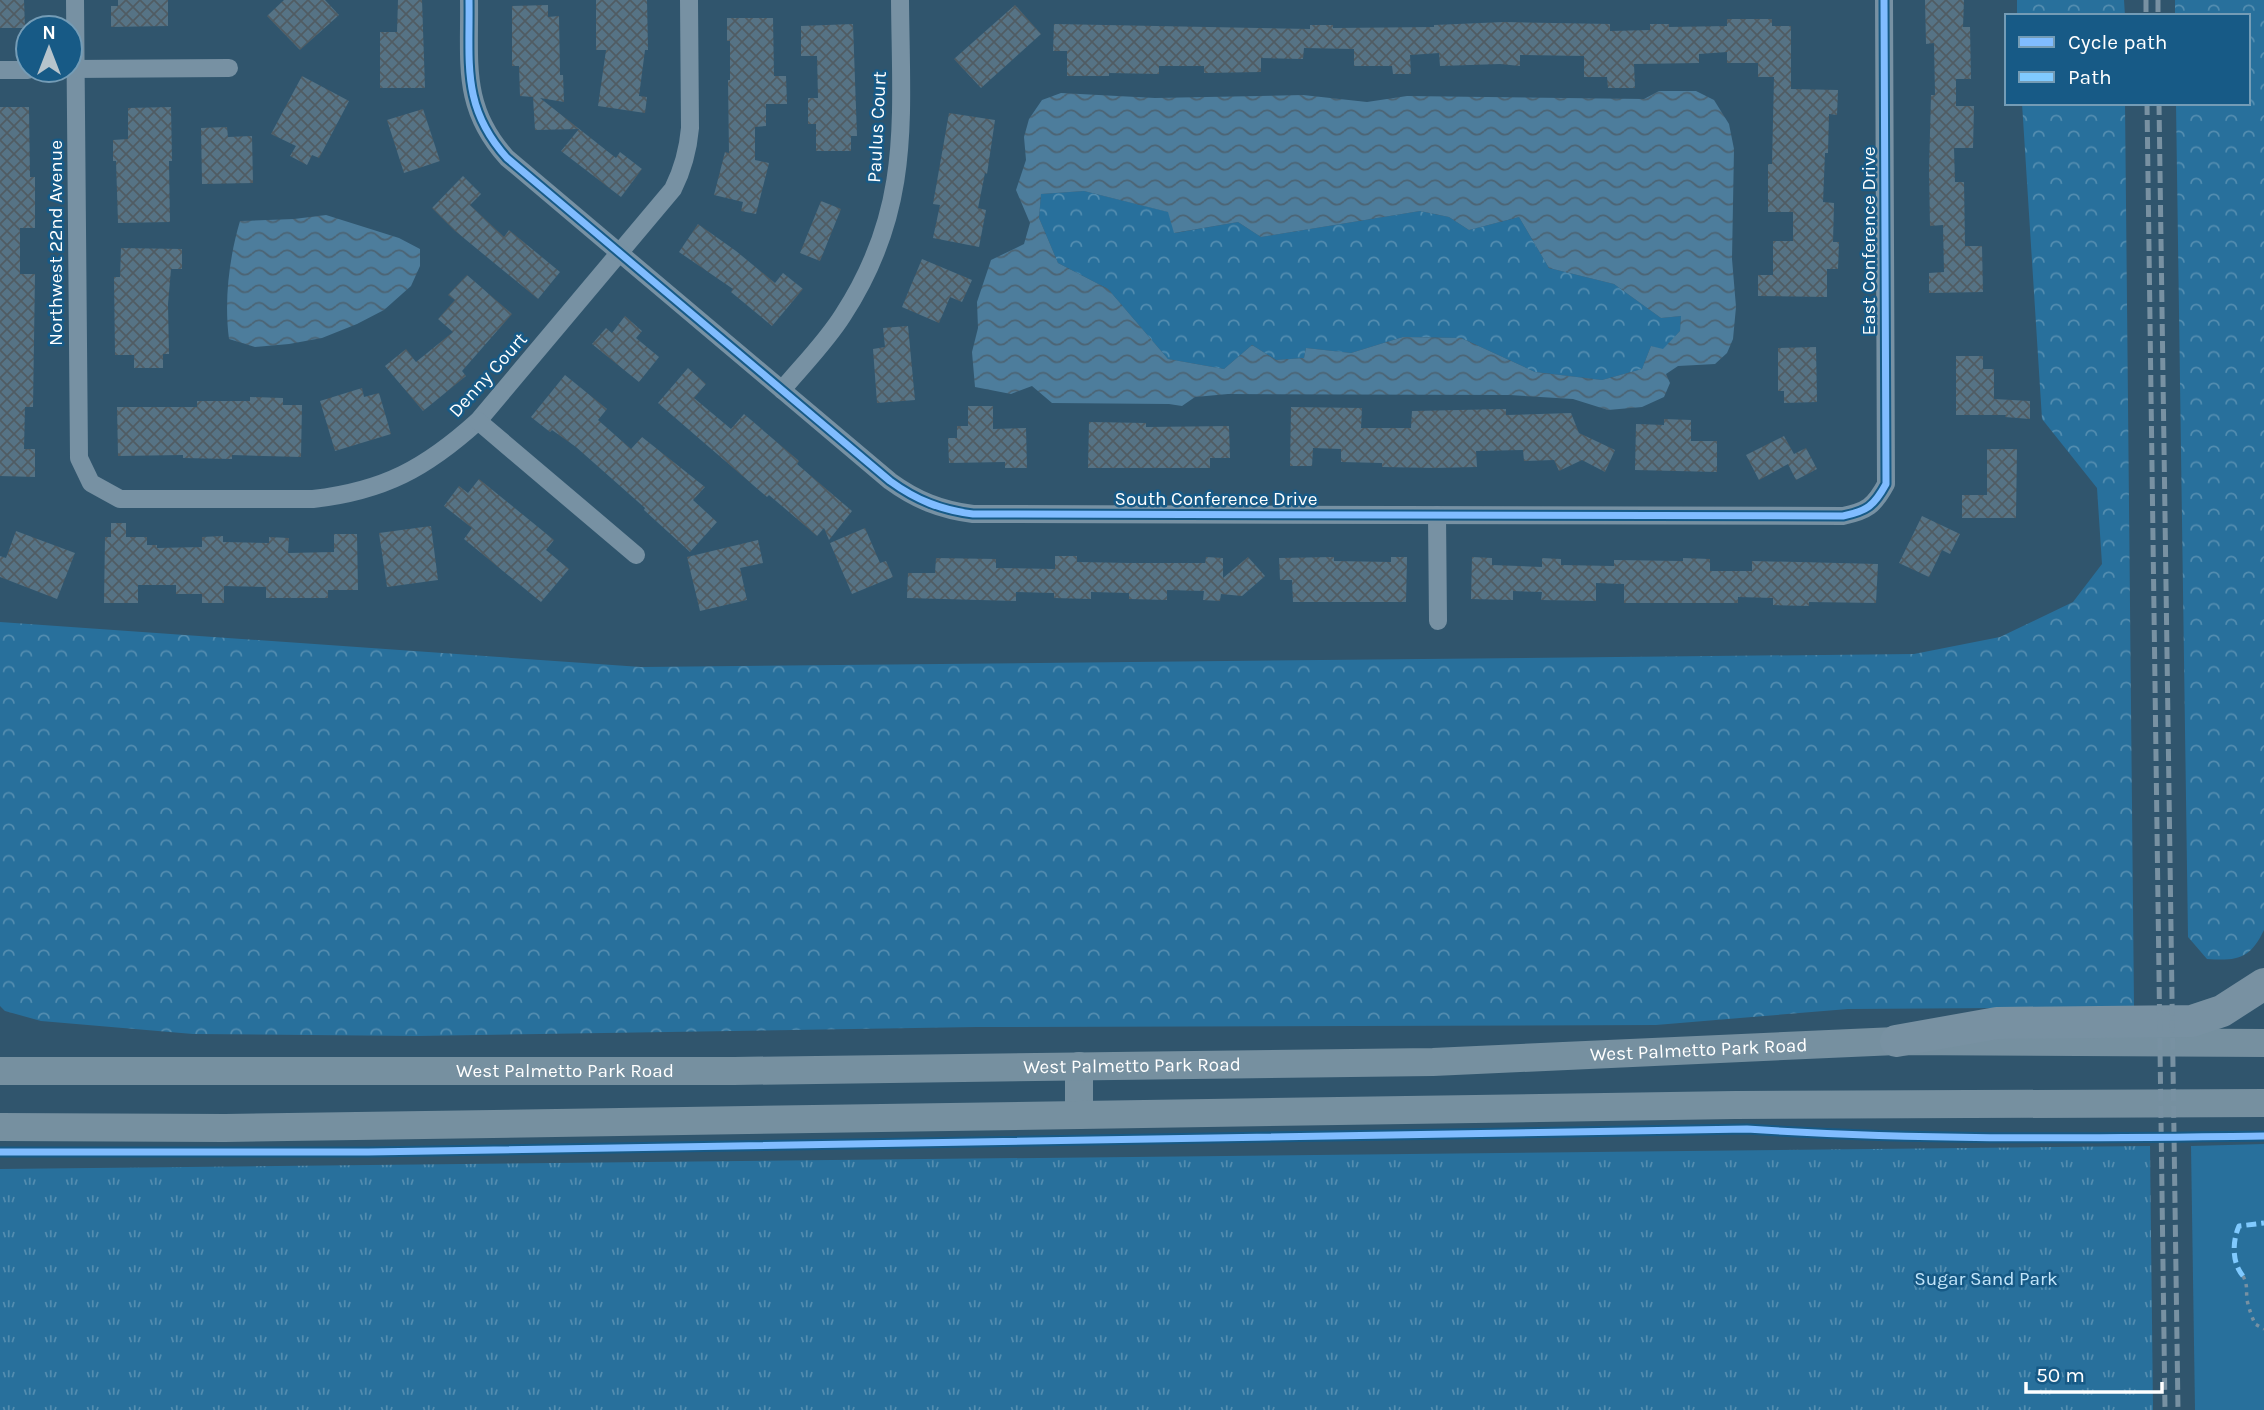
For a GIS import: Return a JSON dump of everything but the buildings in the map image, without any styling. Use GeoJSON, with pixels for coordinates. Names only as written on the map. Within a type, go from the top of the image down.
{"type":"FeatureCollection","features":[{"type":"Feature","properties":{"kind":"highway"},"geometry":{"type":"LineString","coordinates":[[1896,1041],[1997,1023],[2192,1021],[2222,1012],[2264,984]]}},
{"type":"Feature","properties":{"kind":"main road","name":"West Palmetto Park Road"},"geometry":{"type":"LineString","coordinates":[[0,1072],[492,1072],[1433,1062],[1896,1041],[2264,1043]]}},
{"type":"Feature","properties":{"kind":"main road"},"geometry":{"type":"LineString","coordinates":[[1079,1066],[1079,1115]]}},
{"type":"Feature","properties":{"kind":"main road"},"geometry":{"type":"LineString","coordinates":[[0,1127],[225,1128],[1735,1105],[2264,1103]]}},
{"type":"Feature","properties":{"kind":"street","name":"South Conference Drive"},"geometry":{"type":"LineString","coordinates":[[469,0],[471,91],[483,127],[507,158],[904,492],[937,507],[973,514],[1843,516],[1862,512],[1877,501],[1886,482]]}},
{"type":"Feature","properties":{"kind":"street","name":"Denny Court"},"geometry":{"type":"LineString","coordinates":[[91,484],[120,499],[313,499],[374,486],[412,471],[447,449],[478,421],[673,190],[685,159],[690,128],[689,0]]}},
{"type":"Feature","properties":{"kind":"street","name":"Paulus Court"},"geometry":{"type":"LineString","coordinates":[[782,390],[842,317],[877,252],[889,217],[900,162],[900,0]]}},
{"type":"Feature","properties":{"kind":"street","name":"East Conference Drive"},"geometry":{"type":"LineString","coordinates":[[1884,0],[1886,482]]}},
{"type":"Feature","properties":{"kind":"street"},"geometry":{"type":"LineString","coordinates":[[84,69],[229,68]]}},
{"type":"Feature","properties":{"kind":"street","name":"Northwest 22nd Avenue"},"geometry":{"type":"LineString","coordinates":[[73,84],[79,458],[91,484]]}},
{"type":"Feature","properties":{"kind":"street"},"geometry":{"type":"LineString","coordinates":[[478,421],[636,555]]}},
{"type":"Feature","properties":{"kind":"street"},"geometry":{"type":"LineString","coordinates":[[1437,515],[1438,621]]}},
{"type":"Feature","properties":{"kind":"path"},"geometry":{"type":"LineString","coordinates":[[2243,1276],[2247,1283],[2250,1313],[2255,1324],[2264,1329]]}},
{"type":"Feature","properties":{"kind":"green space"},"geometry":{"type":"Polygon","coordinates":[[[2017,0],[2124,0],[2125,14],[2017,14],[2017,0]]]}},
{"type":"Feature","properties":{"kind":"green space"},"geometry":{"type":"Polygon","coordinates":[[[2175,0],[2264,0],[2264,930],[2248,952],[2227,959],[2207,959],[2188,937],[2176,105],[2250,105],[2250,14],[2175,14],[2175,0]]]}},
{"type":"Feature","properties":{"kind":"green space"},"geometry":{"type":"Polygon","coordinates":[[[2022,105],[2125,105],[2134,1007],[1848,1009],[1656,1025],[976,1027],[417,1036],[193,1034],[41,1021],[5,1011],[0,1006],[0,622],[641,667],[1914,654],[2000,637],[2073,602],[2102,564],[2097,488],[2042,419],[2022,105]]]}},
{"type":"Feature","properties":{"kind":"green space"},"geometry":{"type":"Polygon","coordinates":[[[1084,191],[1169,212],[1175,233],[1238,222],[1261,237],[1420,211],[1449,217],[1469,230],[1519,217],[1549,268],[1614,284],[1661,318],[1681,316],[1680,331],[1663,350],[1651,346],[1642,369],[1602,380],[1535,372],[1461,338],[1403,337],[1351,353],[1306,348],[1304,358],[1276,360],[1252,345],[1224,369],[1168,359],[1108,289],[1058,263],[1039,218],[1041,194],[1084,191]]]}},
{"type":"Feature","properties":{"kind":"green space"},"geometry":{"type":"Polygon","coordinates":[[[2264,1144],[2264,1410],[2195,1410],[2191,1146],[2264,1144]]]}},
{"type":"Feature","properties":{"kind":"green space","name":"Sugar Sand Park"},"geometry":{"type":"Polygon","coordinates":[[[2150,1146],[2153,1410],[0,1410],[0,1169],[2150,1146]]]}},
{"type":"Feature","properties":{"kind":"water"},"geometry":{"type":"Polygon","coordinates":[[[1659,91],[1696,91],[1714,100],[1729,124],[1734,149],[1732,259],[1736,307],[1733,339],[1727,353],[1715,364],[1678,366],[1666,374],[1670,383],[1664,397],[1642,407],[1608,410],[1573,399],[1510,395],[1228,394],[1195,397],[1182,406],[1052,403],[1032,386],[1011,394],[975,387],[972,352],[978,328],[977,302],[991,260],[1024,244],[1030,223],[1016,190],[1026,160],[1024,137],[1029,119],[1042,100],[1061,93],[1155,98],[1303,95],[1367,102],[1407,96],[1644,99],[1659,91]],[[1084,191],[1041,194],[1039,218],[1058,263],[1108,289],[1168,359],[1224,369],[1252,345],[1276,360],[1304,358],[1306,348],[1351,353],[1403,337],[1461,338],[1535,372],[1602,380],[1642,369],[1651,346],[1663,349],[1680,331],[1681,316],[1661,318],[1614,284],[1549,268],[1519,217],[1469,230],[1449,217],[1420,211],[1261,237],[1238,222],[1174,233],[1168,212],[1084,191]]]}},
{"type":"Feature","properties":{"kind":"water"},"geometry":{"type":"Polygon","coordinates":[[[326,215],[399,238],[420,249],[420,266],[411,286],[384,310],[322,338],[255,347],[229,339],[229,280],[240,221],[326,215]]]}},
{"type":"Feature","properties":{"kind":"railway"},"geometry":{"type":"LineString","coordinates":[[2146,0],[2146,14]]}},
{"type":"Feature","properties":{"kind":"railway"},"geometry":{"type":"LineString","coordinates":[[2158,0],[2158,14]]}},
{"type":"Feature","properties":{"kind":"railway"},"geometry":{"type":"LineString","coordinates":[[2147,105],[2165,1410]]}},
{"type":"Feature","properties":{"kind":"railway"},"geometry":{"type":"LineString","coordinates":[[2159,105],[2178,1410]]}},
{"type":"Feature","properties":{"kind":"marked path"},"geometry":{"type":"LineString","coordinates":[[2243,1276],[2234,1252],[2239,1226],[2264,1223]]}},
{"type":"Feature","properties":{"kind":"cycle path"},"geometry":{"type":"LineString","coordinates":[[469,0],[469,64],[475,102],[492,139],[507,158],[890,481],[929,503],[973,514],[1843,516],[1869,506],[1878,498],[1886,484],[1884,0]]}},
{"type":"Feature","properties":{"kind":"cycle path"},"geometry":{"type":"LineString","coordinates":[[0,1152],[368,1152],[1747,1129],[1941,1137],[2264,1136]]}}]}
